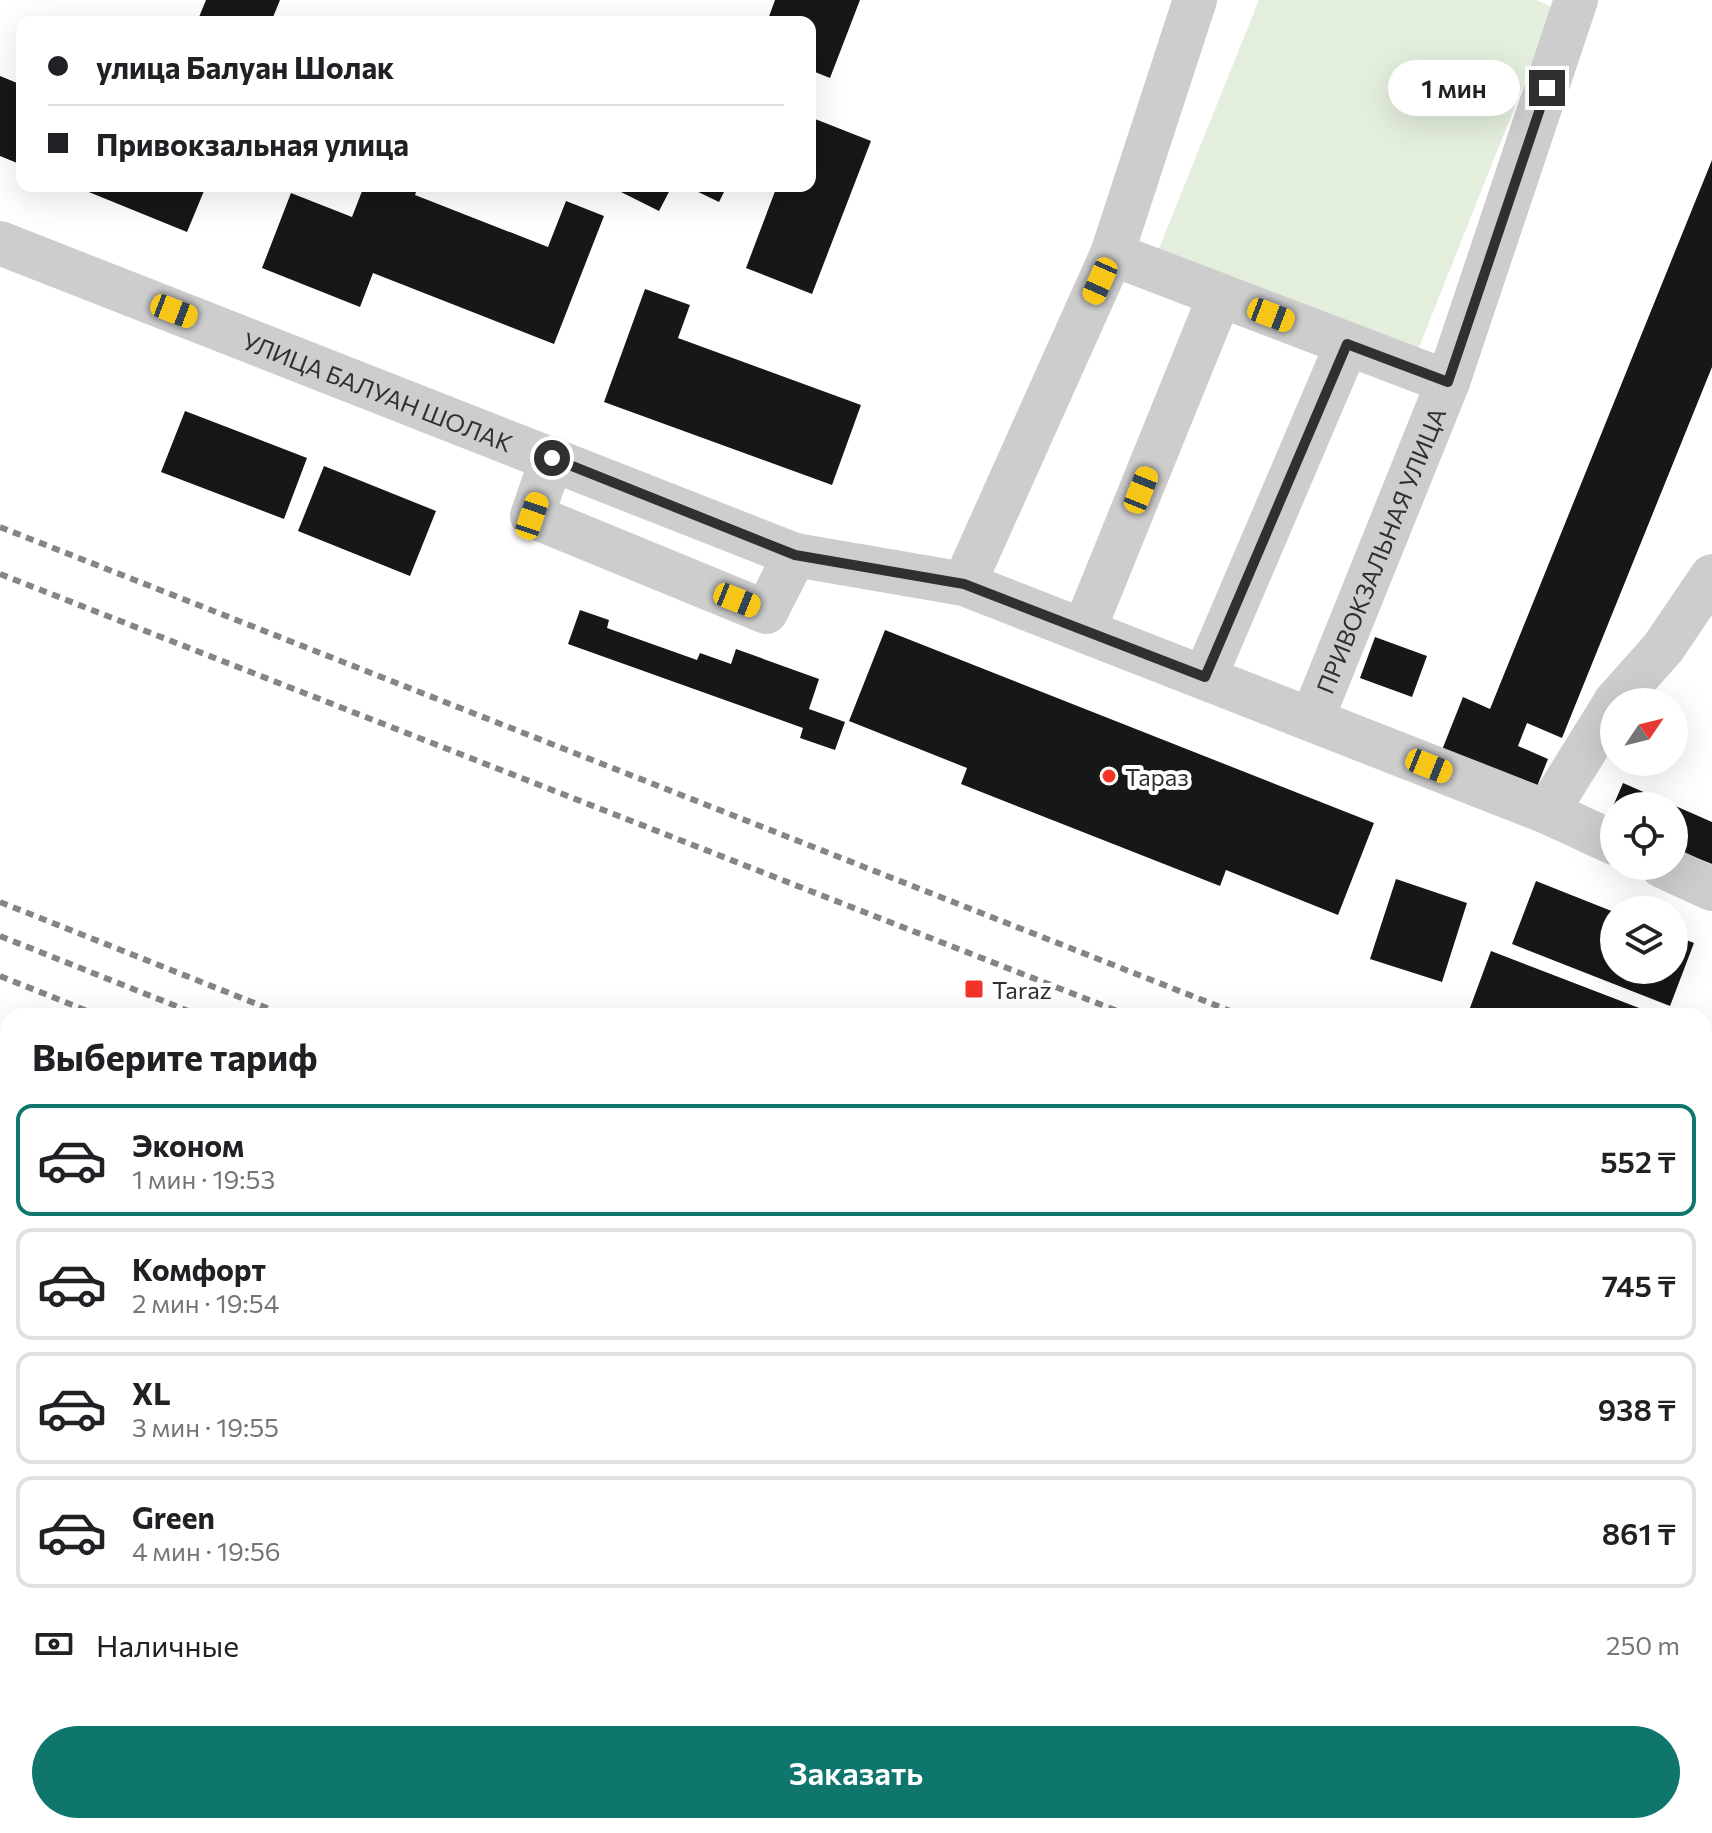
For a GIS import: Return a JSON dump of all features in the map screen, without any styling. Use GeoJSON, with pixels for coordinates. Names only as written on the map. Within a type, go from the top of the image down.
{"type":"FeatureCollection","features":[{"type":"Feature","properties":{"kind":"street"},"geometry":{"type":"LineString","coordinates":[[964,584],[1112,254],[1195,0]]}},
{"type":"Feature","properties":{"kind":"street","name":"ПРИВОКЗАЛЬНАЯ УЛИЦА"},"geometry":{"type":"LineString","coordinates":[[1312,719],[1448,382],[1576,0]]}},
{"type":"Feature","properties":{"kind":"street","name":"УЛИЦА БАЛУАН ШОЛАК"},"geometry":{"type":"LineString","coordinates":[[0,243],[795,555],[964,584],[1547,812],[1600,837]]}},
{"type":"Feature","properties":{"kind":"street","name":"ПРИВОКЗАЛЬНАЯ УЛИЦА"},"geometry":{"type":"LineString","coordinates":[[1112,254],[1448,382]]}},
{"type":"Feature","properties":{"kind":"street"},"geometry":{"type":"LineString","coordinates":[[1084,630],[1220,295]]}},
{"type":"Feature","properties":{"kind":"street"},"geometry":{"type":"LineString","coordinates":[[1205,677],[1347,344]]}},
{"type":"Feature","properties":{"kind":"street"},"geometry":{"type":"LineString","coordinates":[[552,458],[532,516],[766,612],[795,555]]}},
{"type":"Feature","properties":{"kind":"street"},"geometry":{"type":"LineString","coordinates":[[1628,688],[1663,648],[1712,576]]}},
{"type":"Feature","properties":{"kind":"street"},"geometry":{"type":"LineString","coordinates":[[1547,812],[1600,727]]}},
{"type":"Feature","properties":{"kind":"street"},"geometry":{"type":"LineString","coordinates":[[1688,878],[1712,889]]}},
{"type":"Feature","properties":{"kind":"green space"},"geometry":{"type":"Polygon","coordinates":[[[1259,0],[1536,0],[1554,8],[1416,355],[1158,251],[1259,0]]]}},
{"type":"Feature","properties":{"kind":"building"},"geometry":{"type":"Polygon","coordinates":[[[206,0],[280,0],[273,16],[199,16],[206,0]]]}},
{"type":"Feature","properties":{"kind":"building"},"geometry":{"type":"Polygon","coordinates":[[[775,0],[860,0],[830,78],[816,72],[816,16],[769,16],[775,0]]]}},
{"type":"Feature","properties":{"kind":"building"},"geometry":{"type":"Polygon","coordinates":[[[0,76],[16,83],[16,163],[0,156],[0,76]]]}},
{"type":"Feature","properties":{"kind":"building"},"geometry":{"type":"Polygon","coordinates":[[[816,119],[871,141],[812,294],[746,268],[775,192],[816,192],[816,119]]]}},
{"type":"Feature","properties":{"kind":"building"},"geometry":{"type":"Polygon","coordinates":[[[1712,160],[1712,367],[1562,738],[1527,723],[1518,746],[1548,759],[1534,794],[1440,755],[1463,697],[1490,709],[1712,160]]]}},
{"type":"Feature","properties":{"kind":"building"},"geometry":{"type":"Polygon","coordinates":[[[89,192],[204,192],[187,232],[89,192]]]}},
{"type":"Feature","properties":{"kind":"building"},"geometry":{"type":"Polygon","coordinates":[[[362,192],[416,192],[415,195],[548,247],[566,201],[604,216],[554,344],[373,273],[360,307],[262,268],[291,193],[352,217],[362,192]]]}},
{"type":"Feature","properties":{"kind":"building"},"geometry":{"type":"Polygon","coordinates":[[[621,192],[669,192],[659,211],[621,192]]]}},
{"type":"Feature","properties":{"kind":"building"},"geometry":{"type":"Polygon","coordinates":[[[698,192],[724,192],[719,202],[698,192]]]}},
{"type":"Feature","properties":{"kind":"building"},"geometry":{"type":"Polygon","coordinates":[[[645,289],[690,305],[678,338],[861,405],[832,485],[604,402],[645,289]]]}},
{"type":"Feature","properties":{"kind":"building"},"geometry":{"type":"Polygon","coordinates":[[[185,411],[307,458],[284,519],[161,472],[185,411]]]}},
{"type":"Feature","properties":{"kind":"building"},"geometry":{"type":"Polygon","coordinates":[[[324,466],[436,511],[410,576],[298,531],[324,466]]]}},
{"type":"Feature","properties":{"kind":"building"},"geometry":{"type":"Polygon","coordinates":[[[580,610],[609,620],[607,628],[697,660],[700,653],[731,664],[736,649],[819,679],[809,709],[845,722],[835,750],[800,738],[803,728],[568,644],[580,610]]]}},
{"type":"Feature","properties":{"kind":"building","name":"Тараз"},"geometry":{"type":"Polygon","coordinates":[[[885,630],[1374,823],[1338,915],[1226,870],[1220,886],[961,784],[967,768],[849,721],[885,630]]]}},
{"type":"Feature","properties":{"kind":"building"},"geometry":{"type":"Polygon","coordinates":[[[1375,637],[1427,656],[1412,697],[1360,678],[1375,637]]]}},
{"type":"Feature","properties":{"kind":"building"},"geometry":{"type":"Polygon","coordinates":[[[1623,783],[1644,792],[1619,792],[1623,783]]]}},
{"type":"Feature","properties":{"kind":"building"},"geometry":{"type":"Polygon","coordinates":[[[1688,811],[1712,822],[1712,864],[1688,855],[1688,811]]]}},
{"type":"Feature","properties":{"kind":"building"},"geometry":{"type":"Polygon","coordinates":[[[1396,879],[1467,903],[1442,982],[1370,959],[1396,879]]]}},
{"type":"Feature","properties":{"kind":"building"},"geometry":{"type":"Polygon","coordinates":[[[1536,881],[1600,906],[1600,979],[1512,944],[1536,881]]]}},
{"type":"Feature","properties":{"kind":"building"},"geometry":{"type":"Polygon","coordinates":[[[1688,941],[1694,943],[1688,959],[1688,941]]]}},
{"type":"Feature","properties":{"kind":"building"},"geometry":{"type":"Polygon","coordinates":[[[1491,951],[1639,1008],[1470,1008],[1491,951]]]}},
{"type":"Feature","properties":{"kind":"building"},"geometry":{"type":"Polygon","coordinates":[[[1614,984],[1678,984],[1670,1006],[1614,984]]]}},
{"type":"Feature","properties":{"kind":"railway"},"geometry":{"type":"LineString","coordinates":[[0,527],[1223,1008]]}},
{"type":"Feature","properties":{"kind":"railway"},"geometry":{"type":"LineString","coordinates":[[0,574],[1110,1008]]}},
{"type":"Feature","properties":{"kind":"railway"},"geometry":{"type":"LineString","coordinates":[[0,902],[267,1008]]}},
{"type":"Feature","properties":{"kind":"railway"},"geometry":{"type":"LineString","coordinates":[[0,936],[181,1008]]}},
{"type":"Feature","properties":{"kind":"railway"},"geometry":{"type":"LineString","coordinates":[[0,976],[80,1008]]}},
{"type":"Feature","properties":{"kind":"place","name":"Тараз"},"geometry":{"type":"Point","coordinates":[1109,776]}},
{"type":"Feature","properties":{"kind":"place","name":"Taraz"},"geometry":{"type":"Point","coordinates":[974,989]}},
{"type":"Feature","properties":{"kind":"route"},"geometry":{"type":"LineString","coordinates":[[552,458],[795,555],[964,584],[1205,677],[1347,344],[1448,382],[1547,88]]}}]}
